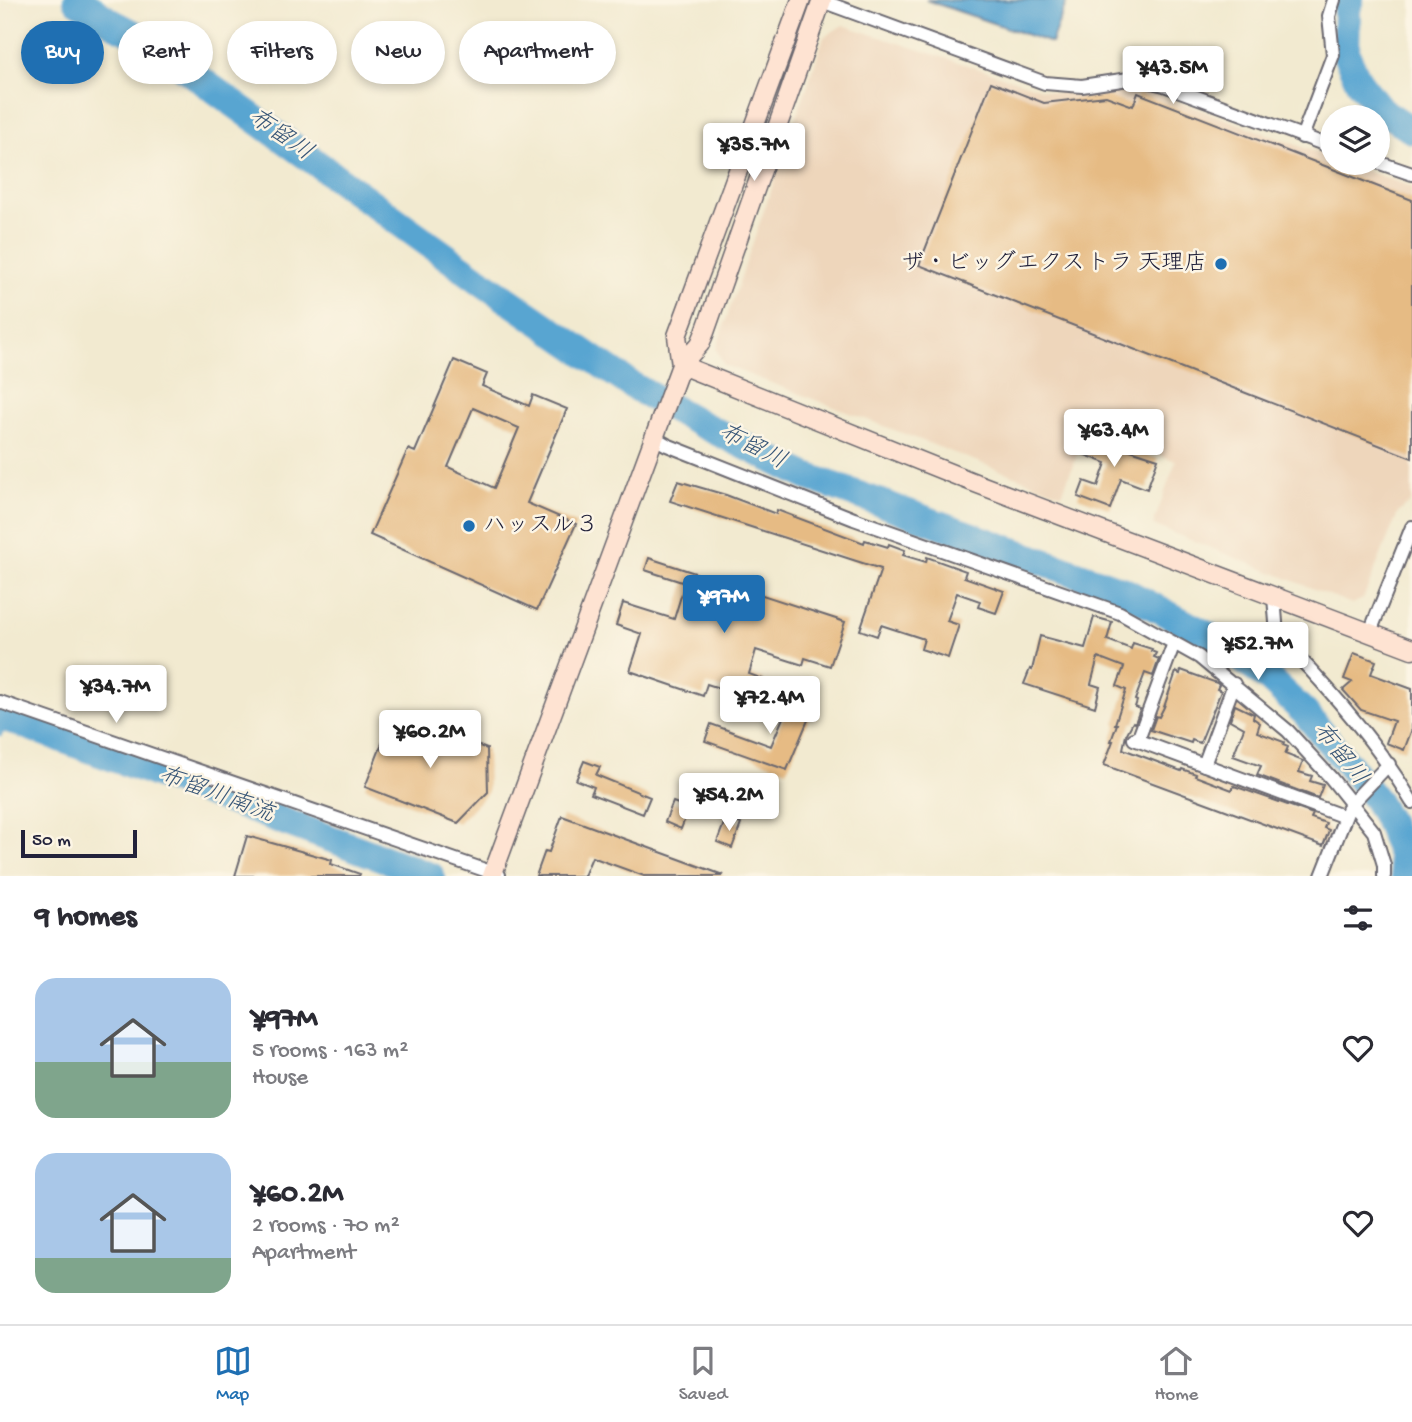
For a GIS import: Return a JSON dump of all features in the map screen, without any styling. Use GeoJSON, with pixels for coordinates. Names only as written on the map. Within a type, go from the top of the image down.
{"type":"FeatureCollection","features":[{"type":"Feature","properties":{"kind":"street"},"geometry":{"type":"LineString","coordinates":[[680,371],[677,336],[801,0]]}},
{"type":"Feature","properties":{"kind":"street"},"geometry":{"type":"LineString","coordinates":[[0,702],[495,875],[680,371],[700,344],[705,332],[821,0],[1045,83],[1082,86],[1135,78],[1164,85],[1320,143]]}},
{"type":"Feature","properties":{"kind":"street"},"geometry":{"type":"LineString","coordinates":[[1301,137],[1333,55],[1329,16],[1334,0]]}},
{"type":"Feature","properties":{"kind":"street"},"geometry":{"type":"LineString","coordinates":[[1390,166],[1412,174]]}},
{"type":"Feature","properties":{"kind":"street"},"geometry":{"type":"LineString","coordinates":[[680,371],[1412,649]]}},
{"type":"Feature","properties":{"kind":"street"},"geometry":{"type":"LineString","coordinates":[[658,432],[667,445],[854,519],[1120,613],[1199,657],[1288,731],[1331,778],[1350,807],[1374,832],[1384,865],[1384,876]]}},
{"type":"Feature","properties":{"kind":"street"},"geometry":{"type":"LineString","coordinates":[[1370,632],[1412,527]]}},
{"type":"Feature","properties":{"kind":"street"},"geometry":{"type":"LineString","coordinates":[[1274,597],[1277,635],[1296,654],[1412,802]]}},
{"type":"Feature","properties":{"kind":"street"},"geometry":{"type":"LineString","coordinates":[[1174,643],[1136,739],[1204,765],[1350,807]]}},
{"type":"Feature","properties":{"kind":"street"},"geometry":{"type":"LineString","coordinates":[[1204,765],[1234,684]]}},
{"type":"Feature","properties":{"kind":"street"},"geometry":{"type":"LineString","coordinates":[[1322,876],[1350,807],[1386,767]]}},
{"type":"Feature","properties":{"kind":"shaded area"},"geometry":{"type":"Polygon","coordinates":[[[843,25],[1054,93],[1145,90],[1320,154],[1320,175],[1378,175],[1412,187],[1412,501],[1398,513],[1363,599],[1352,604],[1153,525],[1176,461],[1087,429],[1062,494],[724,365],[716,349],[824,37],[843,25]]]}},
{"type":"Feature","properties":{"kind":"water"},"geometry":{"type":"Polygon","coordinates":[[[926,0],[1067,0],[1051,43],[926,0]]]}},
{"type":"Feature","properties":{"kind":"building"},"geometry":{"type":"Polygon","coordinates":[[[991,82],[1044,103],[1106,96],[1133,106],[1138,93],[1320,164],[1320,175],[1348,175],[1412,200],[1412,458],[919,265],[991,82]]]}},
{"type":"Feature","properties":{"kind":"building"},"geometry":{"type":"Polygon","coordinates":[[[454,360],[487,374],[482,386],[529,406],[533,395],[567,409],[527,503],[576,524],[537,610],[370,535],[408,449],[415,452],[454,360]],[[473,408],[448,467],[494,488],[519,428],[473,408]]]}},
{"type":"Feature","properties":{"kind":"building"},"geometry":{"type":"Polygon","coordinates":[[[1088,430],[1110,439],[1109,443],[1158,459],[1147,489],[1121,479],[1110,509],[1078,497],[1084,481],[1098,486],[1106,463],[1080,453],[1088,430]]]}},
{"type":"Feature","properties":{"kind":"building"},"geometry":{"type":"Polygon","coordinates":[[[678,481],[776,514],[777,510],[864,543],[865,540],[888,547],[889,544],[905,550],[903,555],[926,562],[927,557],[966,571],[964,577],[1004,591],[996,613],[978,607],[980,601],[957,593],[947,621],[959,625],[948,658],[921,649],[924,639],[881,625],[877,636],[860,630],[881,569],[670,501],[678,481]]]}},
{"type":"Feature","properties":{"kind":"building"},"geometry":{"type":"Polygon","coordinates":[[[649,558],[845,622],[830,666],[805,658],[803,665],[756,650],[749,674],[763,679],[756,700],[707,684],[703,696],[630,671],[642,634],[616,625],[623,603],[674,619],[685,583],[645,570],[649,558]]]}},
{"type":"Feature","properties":{"kind":"building"},"geometry":{"type":"Polygon","coordinates":[[[1094,617],[1112,622],[1107,640],[1131,649],[1133,643],[1152,649],[1151,651],[1156,653],[1154,657],[1159,659],[1153,676],[1145,673],[1135,700],[1135,707],[1140,709],[1135,723],[1133,722],[1126,735],[1123,749],[1196,774],[1195,776],[1232,790],[1234,786],[1313,814],[1311,818],[1326,823],[1324,828],[1329,830],[1323,846],[1104,765],[1126,690],[1117,686],[1124,667],[1098,657],[1091,684],[1100,687],[1095,707],[1024,684],[1030,669],[1032,670],[1040,636],[1085,648],[1094,617]]]}},
{"type":"Feature","properties":{"kind":"building"},"geometry":{"type":"Polygon","coordinates":[[[1354,653],[1376,661],[1371,674],[1412,689],[1412,729],[1404,750],[1386,743],[1394,721],[1361,710],[1343,690],[1352,682],[1344,679],[1354,653]]]}},
{"type":"Feature","properties":{"kind":"building"},"geometry":{"type":"Polygon","coordinates":[[[1181,670],[1217,683],[1217,689],[1221,691],[1200,743],[1192,740],[1191,743],[1151,730],[1156,716],[1159,717],[1164,707],[1176,672],[1180,674],[1181,670]]]}},
{"type":"Feature","properties":{"kind":"building"},"geometry":{"type":"Polygon","coordinates":[[[794,692],[816,701],[787,770],[705,741],[711,724],[771,746],[794,692]]]}},
{"type":"Feature","properties":{"kind":"building"},"geometry":{"type":"Polygon","coordinates":[[[1235,705],[1254,714],[1253,718],[1260,723],[1257,732],[1284,742],[1283,745],[1288,747],[1285,754],[1303,761],[1299,772],[1312,776],[1310,781],[1323,785],[1318,798],[1257,775],[1261,766],[1233,756],[1244,728],[1230,720],[1235,705]]]}},
{"type":"Feature","properties":{"kind":"building"},"geometry":{"type":"Polygon","coordinates":[[[394,713],[487,749],[488,792],[458,823],[365,787],[394,713]]]}},
{"type":"Feature","properties":{"kind":"building"},"geometry":{"type":"Polygon","coordinates":[[[584,761],[600,767],[596,775],[650,797],[643,814],[591,794],[594,787],[576,780],[584,761]]]}},
{"type":"Feature","properties":{"kind":"building"},"geometry":{"type":"Polygon","coordinates":[[[673,802],[689,808],[681,829],[665,822],[673,802]]]}},
{"type":"Feature","properties":{"kind":"building"},"geometry":{"type":"Polygon","coordinates":[[[562,816],[723,875],[644,876],[592,857],[584,876],[536,876],[545,851],[549,852],[562,816]]]}},
{"type":"Feature","properties":{"kind":"building"},"geometry":{"type":"Polygon","coordinates":[[[726,818],[741,824],[732,848],[717,842],[726,818]]]}},
{"type":"Feature","properties":{"kind":"building"},"geometry":{"type":"Polygon","coordinates":[[[247,836],[332,860],[331,864],[360,874],[235,876],[247,836]]]}},
{"type":"Feature","properties":{"kind":"waterway","name":"布留川"},"geometry":{"type":"LineString","coordinates":[[77,0],[144,39],[486,285],[633,386],[699,423],[806,476],[1124,591],[1213,638],[1270,680],[1305,713],[1354,772],[1388,821],[1400,852],[1405,876]]}},
{"type":"Feature","properties":{"kind":"waterway"},"geometry":{"type":"LineString","coordinates":[[1350,0],[1347,9],[1346,54],[1359,82],[1381,110],[1412,130]]}},
{"type":"Feature","properties":{"kind":"waterway","name":"布留川南流"},"geometry":{"type":"LineString","coordinates":[[0,716],[431,876]]}},
{"type":"Feature","properties":{"kind":"waterway"},"geometry":{"type":"LineString","coordinates":[[0,734],[6,718]]}},
{"type":"Feature","properties":{"kind":"place","name":"ザ・ビッグエクストラ 天理店"},"geometry":{"type":"Point","coordinates":[1221,264]}},
{"type":"Feature","properties":{"kind":"place","name":"ハッスル３"},"geometry":{"type":"Point","coordinates":[469,526]}}]}
